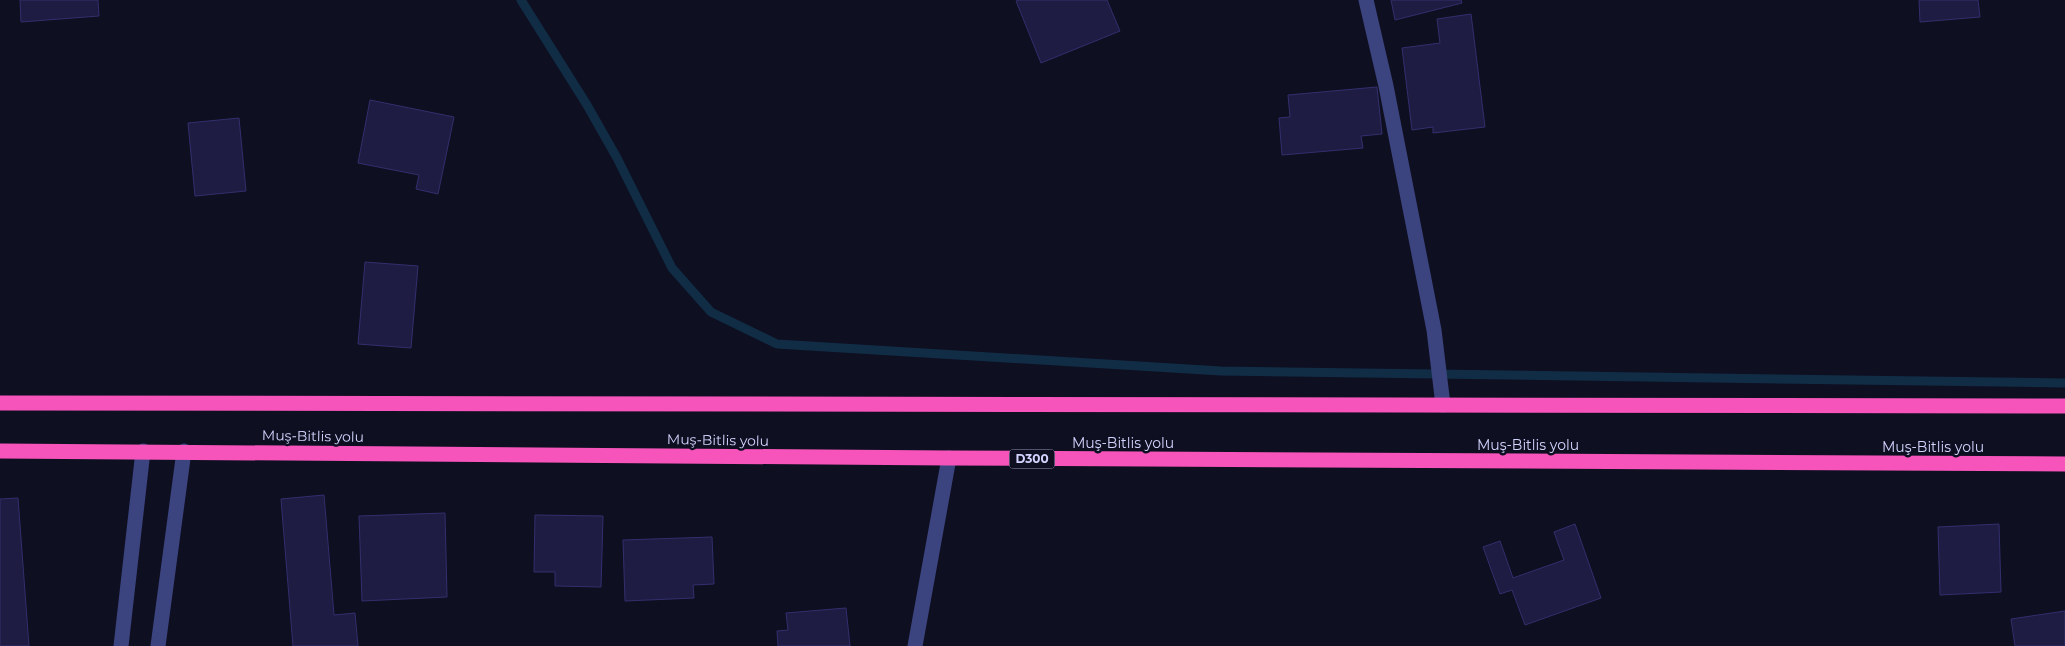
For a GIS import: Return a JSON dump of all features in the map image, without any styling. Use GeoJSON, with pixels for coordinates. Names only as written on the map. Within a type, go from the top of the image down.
{"type":"FeatureCollection","features":[{"type":"Feature","properties":{"kind":"highway"},"geometry":{"type":"LineString","coordinates":[[0,403],[2065,406]]}},
{"type":"Feature","properties":{"kind":"highway","name":"Muş-Bitlis yolu"},"geometry":{"type":"LineString","coordinates":[[0,451],[2065,464]]}},
{"type":"Feature","properties":{"kind":"street"},"geometry":{"type":"LineString","coordinates":[[1366,0],[1386,86],[1434,330],[1443,405]]}},
{"type":"Feature","properties":{"kind":"street"},"geometry":{"type":"LineString","coordinates":[[121,646],[143,451]]}},
{"type":"Feature","properties":{"kind":"street"},"geometry":{"type":"LineString","coordinates":[[158,646],[184,451]]}},
{"type":"Feature","properties":{"kind":"street"},"geometry":{"type":"LineString","coordinates":[[915,646],[949,458]]}},
{"type":"Feature","properties":{"kind":"building"},"geometry":{"type":"Polygon","coordinates":[[[20,0],[98,0],[99,16],[21,22],[20,0]]]}},
{"type":"Feature","properties":{"kind":"building"},"geometry":{"type":"Polygon","coordinates":[[[1107,0],[1120,31],[1041,63],[1016,1],[1107,0]]]}},
{"type":"Feature","properties":{"kind":"building"},"geometry":{"type":"Polygon","coordinates":[[[1391,0],[1461,0],[1462,3],[1395,20],[1391,0]]]}},
{"type":"Feature","properties":{"kind":"building"},"geometry":{"type":"Polygon","coordinates":[[[1919,0],[1978,0],[1980,17],[1920,22],[1919,0]]]}},
{"type":"Feature","properties":{"kind":"building"},"geometry":{"type":"Polygon","coordinates":[[[1471,14],[1485,127],[1433,133],[1433,127],[1412,130],[1402,48],[1440,43],[1437,19],[1471,14]]]}},
{"type":"Feature","properties":{"kind":"building"},"geometry":{"type":"Polygon","coordinates":[[[1377,87],[1382,134],[1361,136],[1363,148],[1282,155],[1279,118],[1290,117],[1288,95],[1377,87]]]}},
{"type":"Feature","properties":{"kind":"building"},"geometry":{"type":"Polygon","coordinates":[[[370,100],[454,117],[438,194],[416,189],[419,175],[358,163],[370,100]]]}},
{"type":"Feature","properties":{"kind":"building"},"geometry":{"type":"Polygon","coordinates":[[[239,118],[246,191],[195,196],[188,123],[239,118]]]}},
{"type":"Feature","properties":{"kind":"building"},"geometry":{"type":"Polygon","coordinates":[[[365,262],[418,266],[411,348],[358,344],[365,262]]]}},
{"type":"Feature","properties":{"kind":"building"},"geometry":{"type":"Polygon","coordinates":[[[324,495],[334,615],[355,613],[358,646],[293,646],[281,499],[324,495]]]}},
{"type":"Feature","properties":{"kind":"building"},"geometry":{"type":"Polygon","coordinates":[[[18,498],[29,646],[0,646],[0,499],[18,498]]]}},
{"type":"Feature","properties":{"kind":"building"},"geometry":{"type":"Polygon","coordinates":[[[445,513],[447,597],[362,601],[359,516],[445,513]]]}},
{"type":"Feature","properties":{"kind":"building"},"geometry":{"type":"Polygon","coordinates":[[[535,515],[603,516],[601,587],[555,586],[555,572],[534,572],[535,515]]]}},
{"type":"Feature","properties":{"kind":"building"},"geometry":{"type":"Polygon","coordinates":[[[1575,524],[1601,598],[1525,625],[1512,590],[1500,594],[1483,547],[1500,541],[1513,578],[1564,560],[1554,532],[1575,524]]]}},
{"type":"Feature","properties":{"kind":"building"},"geometry":{"type":"Polygon","coordinates":[[[1999,524],[2001,592],[1940,595],[1938,527],[1999,524]]]}},
{"type":"Feature","properties":{"kind":"building"},"geometry":{"type":"Polygon","coordinates":[[[712,537],[714,584],[693,585],[694,598],[625,601],[623,540],[712,537]]]}},
{"type":"Feature","properties":{"kind":"building"},"geometry":{"type":"Polygon","coordinates":[[[846,608],[850,646],[778,646],[777,631],[788,630],[786,613],[846,608]]]}},
{"type":"Feature","properties":{"kind":"building"},"geometry":{"type":"Polygon","coordinates":[[[2065,611],[2065,646],[2015,646],[2011,619],[2065,611]]]}},
{"type":"Feature","properties":{"kind":"waterway"},"geometry":{"type":"LineString","coordinates":[[521,0],[587,105],[617,158],[672,268],[711,312],[777,344],[1221,371],[2065,383]]}}]}
